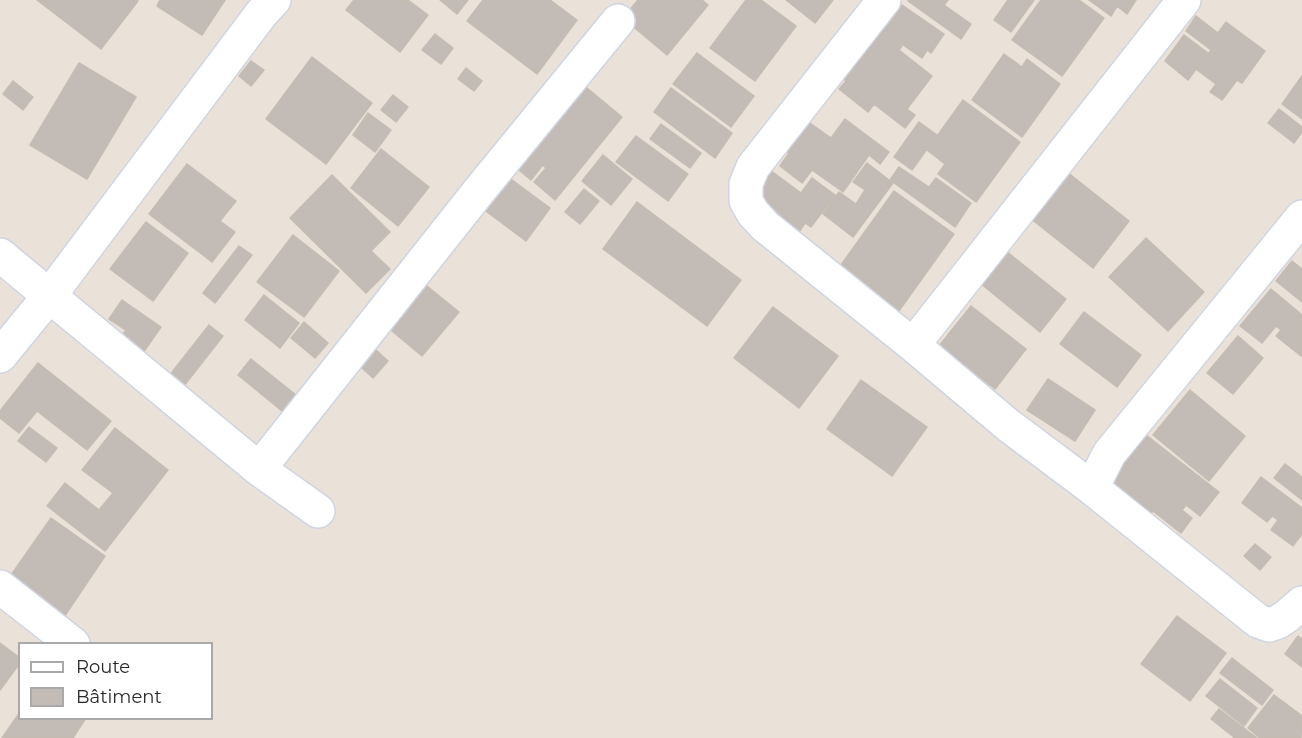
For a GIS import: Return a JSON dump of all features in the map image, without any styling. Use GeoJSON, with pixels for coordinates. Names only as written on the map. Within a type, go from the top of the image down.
{"type":"FeatureCollection","features":[{"type":"Feature","properties":{"kind":"street"},"geometry":{"type":"LineString","coordinates":[[0,356],[50,295],[261,14],[274,0]]}},
{"type":"Feature","properties":{"kind":"street"},"geometry":{"type":"LineString","coordinates":[[884,0],[753,167],[746,184],[747,201],[753,213],[765,226],[914,345],[1008,425],[1258,621],[1269,625],[1278,622],[1302,603]]}},
{"type":"Feature","properties":{"kind":"street"},"geometry":{"type":"LineString","coordinates":[[914,345],[1184,0]]}},
{"type":"Feature","properties":{"kind":"street"},"geometry":{"type":"LineString","coordinates":[[259,469],[479,191],[618,21]]}},
{"type":"Feature","properties":{"kind":"street"},"geometry":{"type":"LineString","coordinates":[[1092,489],[1108,454],[1302,217]]}},
{"type":"Feature","properties":{"kind":"street"},"geometry":{"type":"LineString","coordinates":[[0,255],[259,469],[318,511]]}},
{"type":"Feature","properties":{"kind":"street"},"geometry":{"type":"LineString","coordinates":[[0,586],[70,642]]}},
{"type":"Feature","properties":{"kind":"building"},"geometry":{"type":"Polygon","coordinates":[[[37,0],[136,0],[138,1],[101,49],[37,0]]]}},
{"type":"Feature","properties":{"kind":"building"},"geometry":{"type":"Polygon","coordinates":[[[160,0],[225,0],[202,35],[157,6],[160,0]]]}},
{"type":"Feature","properties":{"kind":"building"},"geometry":{"type":"Polygon","coordinates":[[[354,0],[408,0],[428,15],[400,52],[346,10],[354,0]]]}},
{"type":"Feature","properties":{"kind":"building"},"geometry":{"type":"Polygon","coordinates":[[[440,0],[468,0],[457,14],[440,0]]]}},
{"type":"Feature","properties":{"kind":"building"},"geometry":{"type":"Polygon","coordinates":[[[483,0],[550,0],[577,20],[537,74],[467,21],[483,0]]]}},
{"type":"Feature","properties":{"kind":"building"},"geometry":{"type":"Polygon","coordinates":[[[638,0],[702,0],[708,5],[667,55],[623,18],[638,0]]]}},
{"type":"Feature","properties":{"kind":"building"},"geometry":{"type":"Polygon","coordinates":[[[746,0],[761,0],[796,26],[755,81],[710,48],[746,0]]]}},
{"type":"Feature","properties":{"kind":"building"},"geometry":{"type":"Polygon","coordinates":[[[786,0],[833,0],[815,23],[786,0]]]}},
{"type":"Feature","properties":{"kind":"building"},"geometry":{"type":"Polygon","coordinates":[[[909,0],[948,0],[944,5],[971,24],[961,39],[909,0]]]}},
{"type":"Feature","properties":{"kind":"building"},"geometry":{"type":"Polygon","coordinates":[[[1008,0],[1034,0],[1011,32],[994,20],[1008,0]]]}},
{"type":"Feature","properties":{"kind":"building"},"geometry":{"type":"Polygon","coordinates":[[[1041,0],[1079,0],[1104,18],[1062,76],[1012,40],[1041,0]]]}},
{"type":"Feature","properties":{"kind":"building"},"geometry":{"type":"Polygon","coordinates":[[[1089,0],[1136,0],[1127,14],[1117,6],[1111,16],[1089,0]]]}},
{"type":"Feature","properties":{"kind":"building"},"geometry":{"type":"Polygon","coordinates":[[[902,5],[944,34],[931,53],[927,50],[922,58],[883,31],[902,5]]]}},
{"type":"Feature","properties":{"kind":"building"},"geometry":{"type":"Polygon","coordinates":[[[1196,16],[1218,33],[1226,22],[1265,51],[1242,83],[1237,80],[1222,100],[1210,92],[1216,84],[1197,70],[1211,50],[1186,31],[1196,16]]]}},
{"type":"Feature","properties":{"kind":"building"},"geometry":{"type":"Polygon","coordinates":[[[874,24],[902,46],[899,50],[932,76],[907,109],[915,115],[905,128],[874,104],[868,112],[839,89],[846,81],[840,77],[874,24]]]}},
{"type":"Feature","properties":{"kind":"building"},"geometry":{"type":"Polygon","coordinates":[[[435,34],[453,48],[441,64],[422,50],[435,34]]]}},
{"type":"Feature","properties":{"kind":"building"},"geometry":{"type":"Polygon","coordinates":[[[1184,35],[1208,53],[1188,80],[1165,61],[1184,35]]]}},
{"type":"Feature","properties":{"kind":"building"},"geometry":{"type":"Polygon","coordinates":[[[697,53],[754,96],[731,127],[673,84],[697,53]]]}},
{"type":"Feature","properties":{"kind":"building"},"geometry":{"type":"Polygon","coordinates":[[[1004,54],[1022,67],[1027,59],[1060,84],[1022,137],[972,100],[1004,54]]]}},
{"type":"Feature","properties":{"kind":"building"},"geometry":{"type":"Polygon","coordinates":[[[312,57],[372,103],[326,164],[266,119],[312,57]]]}},
{"type":"Feature","properties":{"kind":"building"},"geometry":{"type":"Polygon","coordinates":[[[251,61],[264,70],[251,86],[239,76],[251,61]]]}},
{"type":"Feature","properties":{"kind":"building"},"geometry":{"type":"Polygon","coordinates":[[[79,63],[136,97],[87,179],[30,145],[79,63]]]}},
{"type":"Feature","properties":{"kind":"building"},"geometry":{"type":"Polygon","coordinates":[[[466,68],[482,81],[474,91],[458,79],[466,68]]]}},
{"type":"Feature","properties":{"kind":"building"},"geometry":{"type":"Polygon","coordinates":[[[1302,76],[1302,119],[1282,104],[1302,76]]]}},
{"type":"Feature","properties":{"kind":"building"},"geometry":{"type":"Polygon","coordinates":[[[13,81],[33,97],[23,110],[3,94],[13,81]]]}},
{"type":"Feature","properties":{"kind":"building"},"geometry":{"type":"Polygon","coordinates":[[[581,83],[622,117],[555,200],[534,182],[546,168],[526,151],[581,83]]]}},
{"type":"Feature","properties":{"kind":"building"},"geometry":{"type":"Polygon","coordinates":[[[671,88],[732,133],[715,158],[654,112],[671,88]]]}},
{"type":"Feature","properties":{"kind":"building"},"geometry":{"type":"Polygon","coordinates":[[[393,95],[408,107],[396,122],[381,110],[393,95]]]}},
{"type":"Feature","properties":{"kind":"building"},"geometry":{"type":"Polygon","coordinates":[[[963,100],[1020,142],[976,202],[938,174],[945,164],[927,150],[963,100]]]}},
{"type":"Feature","properties":{"kind":"building"},"geometry":{"type":"Polygon","coordinates":[[[1279,109],[1302,127],[1302,132],[1294,143],[1268,123],[1279,109]]]}},
{"type":"Feature","properties":{"kind":"building"},"geometry":{"type":"Polygon","coordinates":[[[368,113],[391,130],[375,152],[353,135],[368,113]]]}},
{"type":"Feature","properties":{"kind":"building"},"geometry":{"type":"Polygon","coordinates":[[[800,116],[831,138],[845,119],[889,152],[880,164],[869,155],[843,192],[812,170],[802,183],[780,166],[789,153],[779,146],[800,116]]]}},
{"type":"Feature","properties":{"kind":"building"},"geometry":{"type":"Polygon","coordinates":[[[919,122],[937,135],[912,170],[894,157],[919,122]]]}},
{"type":"Feature","properties":{"kind":"building"},"geometry":{"type":"Polygon","coordinates":[[[661,124],[701,153],[690,168],[650,139],[661,124]]]}},
{"type":"Feature","properties":{"kind":"building"},"geometry":{"type":"Polygon","coordinates":[[[636,136],[688,174],[668,201],[616,162],[636,136]]]}},
{"type":"Feature","properties":{"kind":"building"},"geometry":{"type":"Polygon","coordinates":[[[381,149],[429,187],[398,226],[351,188],[381,149]]]}},
{"type":"Feature","properties":{"kind":"building"},"geometry":{"type":"Polygon","coordinates":[[[525,151],[542,166],[531,180],[514,166],[525,151]]]}},
{"type":"Feature","properties":{"kind":"building"},"geometry":{"type":"Polygon","coordinates":[[[603,155],[632,179],[611,205],[582,181],[603,155]]]}},
{"type":"Feature","properties":{"kind":"building"},"geometry":{"type":"Polygon","coordinates":[[[867,163],[893,183],[853,237],[823,214],[839,192],[856,204],[865,190],[853,182],[867,163]]]}},
{"type":"Feature","properties":{"kind":"building"},"geometry":{"type":"Polygon","coordinates":[[[187,164],[236,201],[220,221],[235,232],[212,262],[149,214],[187,164]]]}},
{"type":"Feature","properties":{"kind":"building"},"geometry":{"type":"Polygon","coordinates":[[[899,167],[929,187],[936,178],[971,203],[955,227],[890,180],[899,167]]]}},
{"type":"Feature","properties":{"kind":"building"},"geometry":{"type":"Polygon","coordinates":[[[770,170],[801,193],[812,178],[835,195],[811,227],[805,223],[797,235],[752,196],[770,170]]]}},
{"type":"Feature","properties":{"kind":"building"},"geometry":{"type":"Polygon","coordinates":[[[1067,172],[1129,221],[1093,268],[1030,218],[1067,172]]]}},
{"type":"Feature","properties":{"kind":"building"},"geometry":{"type":"Polygon","coordinates":[[[504,174],[550,208],[526,241],[479,206],[504,174]]]}},
{"type":"Feature","properties":{"kind":"building"},"geometry":{"type":"Polygon","coordinates":[[[332,175],[390,232],[371,251],[390,269],[366,293],[290,218],[332,175]]]}},
{"type":"Feature","properties":{"kind":"building"},"geometry":{"type":"Polygon","coordinates":[[[584,189],[599,201],[580,224],[565,212],[584,189]]]}},
{"type":"Feature","properties":{"kind":"building"},"geometry":{"type":"Polygon","coordinates":[[[894,191],[954,234],[896,315],[836,272],[894,191]]]}},
{"type":"Feature","properties":{"kind":"building"},"geometry":{"type":"Polygon","coordinates":[[[637,202],[741,280],[707,326],[603,249],[637,202]]]}},
{"type":"Feature","properties":{"kind":"building"},"geometry":{"type":"Polygon","coordinates":[[[146,222],[188,253],[153,301],[110,269],[146,222]]]}},
{"type":"Feature","properties":{"kind":"building"},"geometry":{"type":"Polygon","coordinates":[[[293,235],[339,271],[304,317],[257,282],[293,235]]]}},
{"type":"Feature","properties":{"kind":"building"},"geometry":{"type":"Polygon","coordinates":[[[1146,238],[1204,292],[1168,331],[1109,277],[1146,238]]]}},
{"type":"Feature","properties":{"kind":"building"},"geometry":{"type":"Polygon","coordinates":[[[239,246],[252,255],[215,303],[203,293],[239,246]]]}},
{"type":"Feature","properties":{"kind":"building"},"geometry":{"type":"Polygon","coordinates":[[[1006,251],[1066,299],[1040,332],[980,283],[1006,251]]]}},
{"type":"Feature","properties":{"kind":"building"},"geometry":{"type":"Polygon","coordinates":[[[1292,261],[1302,269],[1302,302],[1276,281],[1292,261]]]}},
{"type":"Feature","properties":{"kind":"building"},"geometry":{"type":"Polygon","coordinates":[[[422,282],[459,312],[422,356],[386,326],[422,282]]]}},
{"type":"Feature","properties":{"kind":"building"},"geometry":{"type":"Polygon","coordinates":[[[1271,289],[1302,315],[1301,356],[1276,336],[1281,330],[1276,326],[1262,343],[1240,326],[1271,289]]]}},
{"type":"Feature","properties":{"kind":"building"},"geometry":{"type":"Polygon","coordinates":[[[264,295],[299,323],[280,348],[245,320],[264,295]]]}},
{"type":"Feature","properties":{"kind":"building"},"geometry":{"type":"Polygon","coordinates":[[[122,300],[161,327],[138,360],[116,345],[126,330],[109,319],[122,300]]]}},
{"type":"Feature","properties":{"kind":"building"},"geometry":{"type":"Polygon","coordinates":[[[971,306],[1026,349],[995,389],[939,346],[971,306]]]}},
{"type":"Feature","properties":{"kind":"building"},"geometry":{"type":"Polygon","coordinates":[[[773,307],[838,356],[799,408],[734,358],[773,307]]]}},
{"type":"Feature","properties":{"kind":"building"},"geometry":{"type":"Polygon","coordinates":[[[1084,312],[1141,355],[1117,387],[1060,344],[1084,312]]]}},
{"type":"Feature","properties":{"kind":"building"},"geometry":{"type":"Polygon","coordinates":[[[304,322],[328,343],[315,358],[291,338],[304,322]]]}},
{"type":"Feature","properties":{"kind":"building"},"geometry":{"type":"Polygon","coordinates":[[[209,325],[223,336],[183,387],[169,376],[209,325]]]}},
{"type":"Feature","properties":{"kind":"building"},"geometry":{"type":"Polygon","coordinates":[[[1238,336],[1263,358],[1233,394],[1207,373],[1238,336]]]}},
{"type":"Feature","properties":{"kind":"building"},"geometry":{"type":"Polygon","coordinates":[[[365,340],[388,361],[373,378],[350,357],[365,340]]]}},
{"type":"Feature","properties":{"kind":"building"},"geometry":{"type":"Polygon","coordinates":[[[251,359],[296,395],[282,411],[238,375],[251,359]]]}},
{"type":"Feature","properties":{"kind":"building"},"geometry":{"type":"Polygon","coordinates":[[[38,363],[111,421],[87,450],[37,411],[19,433],[0,418],[0,411],[38,363]]]}},
{"type":"Feature","properties":{"kind":"building"},"geometry":{"type":"Polygon","coordinates":[[[1048,379],[1095,410],[1075,441],[1027,410],[1048,379]]]}},
{"type":"Feature","properties":{"kind":"building"},"geometry":{"type":"Polygon","coordinates":[[[861,380],[927,427],[892,476],[827,429],[861,380]]]}},
{"type":"Feature","properties":{"kind":"building"},"geometry":{"type":"Polygon","coordinates":[[[1190,390],[1245,436],[1209,481],[1153,435],[1190,390]]]}},
{"type":"Feature","properties":{"kind":"building"},"geometry":{"type":"Polygon","coordinates":[[[29,427],[57,448],[46,462],[18,441],[29,427]]]}},
{"type":"Feature","properties":{"kind":"building"},"geometry":{"type":"Polygon","coordinates":[[[115,428],[168,470],[105,551],[47,506],[65,483],[99,510],[113,493],[82,470],[115,428]]]}},
{"type":"Feature","properties":{"kind":"building"},"geometry":{"type":"Polygon","coordinates":[[[1146,435],[1219,492],[1200,516],[1186,505],[1182,510],[1192,518],[1181,533],[1153,511],[1144,522],[1103,490],[1146,435]]]}},
{"type":"Feature","properties":{"kind":"building"},"geometry":{"type":"Polygon","coordinates":[[[1285,464],[1302,477],[1302,500],[1274,478],[1285,464]]]}},
{"type":"Feature","properties":{"kind":"building"},"geometry":{"type":"Polygon","coordinates":[[[1261,477],[1302,508],[1302,534],[1293,546],[1271,530],[1278,520],[1272,516],[1267,522],[1242,503],[1261,477]]]}},
{"type":"Feature","properties":{"kind":"building"},"geometry":{"type":"Polygon","coordinates":[[[51,518],[105,556],[64,617],[9,578],[51,518]]]}},
{"type":"Feature","properties":{"kind":"building"},"geometry":{"type":"Polygon","coordinates":[[[1255,544],[1271,557],[1260,570],[1244,556],[1255,544]]]}},
{"type":"Feature","properties":{"kind":"building"},"geometry":{"type":"Polygon","coordinates":[[[1177,616],[1226,653],[1190,701],[1141,664],[1177,616]]]}},
{"type":"Feature","properties":{"kind":"building"},"geometry":{"type":"Polygon","coordinates":[[[1298,636],[1302,639],[1302,667],[1285,654],[1298,636]]]}},
{"type":"Feature","properties":{"kind":"building"},"geometry":{"type":"Polygon","coordinates":[[[0,643],[18,656],[18,666],[0,690],[0,643]]]}},
{"type":"Feature","properties":{"kind":"building"},"geometry":{"type":"Polygon","coordinates":[[[1232,658],[1273,690],[1262,705],[1220,673],[1232,658]]]}},
{"type":"Feature","properties":{"kind":"building"},"geometry":{"type":"Polygon","coordinates":[[[1220,679],[1257,708],[1244,726],[1206,696],[1220,679]]]}},
{"type":"Feature","properties":{"kind":"building"},"geometry":{"type":"Polygon","coordinates":[[[1274,695],[1302,716],[1301,738],[1260,738],[1248,728],[1274,695]]]}},
{"type":"Feature","properties":{"kind":"building"},"geometry":{"type":"Polygon","coordinates":[[[1219,709],[1257,738],[1235,738],[1211,719],[1219,709]]]}},
{"type":"Feature","properties":{"kind":"building"},"geometry":{"type":"Polygon","coordinates":[[[18,715],[18,720],[85,720],[73,738],[2,738],[18,715]]]}}]}
